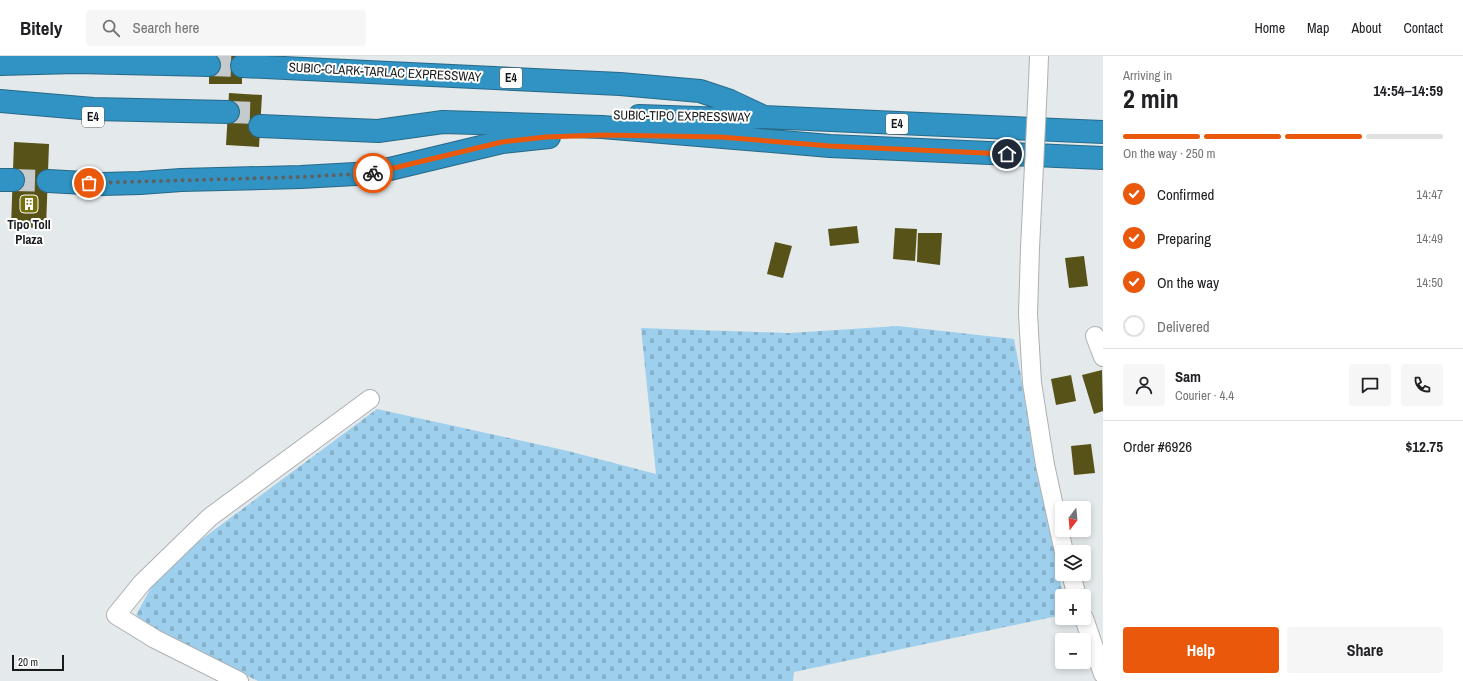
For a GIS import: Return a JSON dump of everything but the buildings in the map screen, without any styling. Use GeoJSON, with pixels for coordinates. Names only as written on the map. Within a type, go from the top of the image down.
{"type":"FeatureCollection","features":[{"type":"Feature","properties":{"kind":"highway"},"geometry":{"type":"LineString","coordinates":[[0,64],[76,62],[209,65]]}},
{"type":"Feature","properties":{"kind":"highway","name":"SUBIC-CLARK-TARLAC EXPRESSWAY"},"geometry":{"type":"LineString","coordinates":[[242,66],[620,84],[700,91],[730,101],[763,117]]}},
{"type":"Feature","properties":{"kind":"highway","name":"E4"},"geometry":{"type":"LineString","coordinates":[[10,102],[110,120],[228,118]]}},
{"type":"Feature","properties":{"kind":"highway","name":"SUBIC-TIPO EXPRESSWAY"},"geometry":{"type":"LineString","coordinates":[[1103,132],[763,117],[726,119],[554,112],[442,113],[378,117],[261,120],[378,131],[443,122],[602,127],[830,146],[1103,158]]}},
{"type":"Feature","properties":{"kind":"highway","name":"E4"},"geometry":{"type":"LineString","coordinates":[[48,181],[103,184],[373,173],[509,141],[546,137],[602,135],[720,137]]}},
{"type":"Feature","properties":{"kind":"street"},"geometry":{"type":"LineString","coordinates":[[1039,56],[1028,314],[1032,383],[1045,465],[1062,545]]}},
{"type":"Feature","properties":{"kind":"street"},"geometry":{"type":"LineString","coordinates":[[1095,336],[1103,357]]}},
{"type":"Feature","properties":{"kind":"street"},"geometry":{"type":"LineString","coordinates":[[239,681],[155,639],[116,615],[142,583],[210,518],[370,399]]}},
{"type":"Feature","properties":{"kind":"street"},"geometry":{"type":"LineString","coordinates":[[1086,625],[1103,674]]}},
{"type":"Feature","properties":{"kind":"green space"},"geometry":{"type":"Polygon","coordinates":[[[898,326],[1014,339],[1055,554],[1055,581],[1060,581],[1062,589],[1055,589],[1055,616],[794,672],[793,681],[258,681],[156,633],[136,615],[152,586],[167,565],[377,409],[568,451],[656,474],[641,328],[789,333],[898,326]]]}},
{"type":"Feature","properties":{"kind":"tunnel"},"geometry":{"type":"LineString","coordinates":[[209,65],[242,66]]}},
{"type":"Feature","properties":{"kind":"tunnel"},"geometry":{"type":"LineString","coordinates":[[228,112],[261,113]]}},
{"type":"Feature","properties":{"kind":"tunnel"},"geometry":{"type":"LineString","coordinates":[[13,180],[48,181]]}},
{"type":"Feature","properties":{"kind":"way so far"},"geometry":{"type":"LineString","coordinates":[[89,183],[140,183],[181,180],[301,177],[373,173]]}},
{"type":"Feature","properties":{"kind":"place","name":"Tipo Toll Plaza"},"geometry":{"type":"Point","coordinates":[29,204]}},
{"type":"Feature","properties":{"kind":"route"},"geometry":{"type":"LineString","coordinates":[[373,173],[502,142],[546,137],[602,135],[720,137],[830,146],[1007,154]]}}]}
